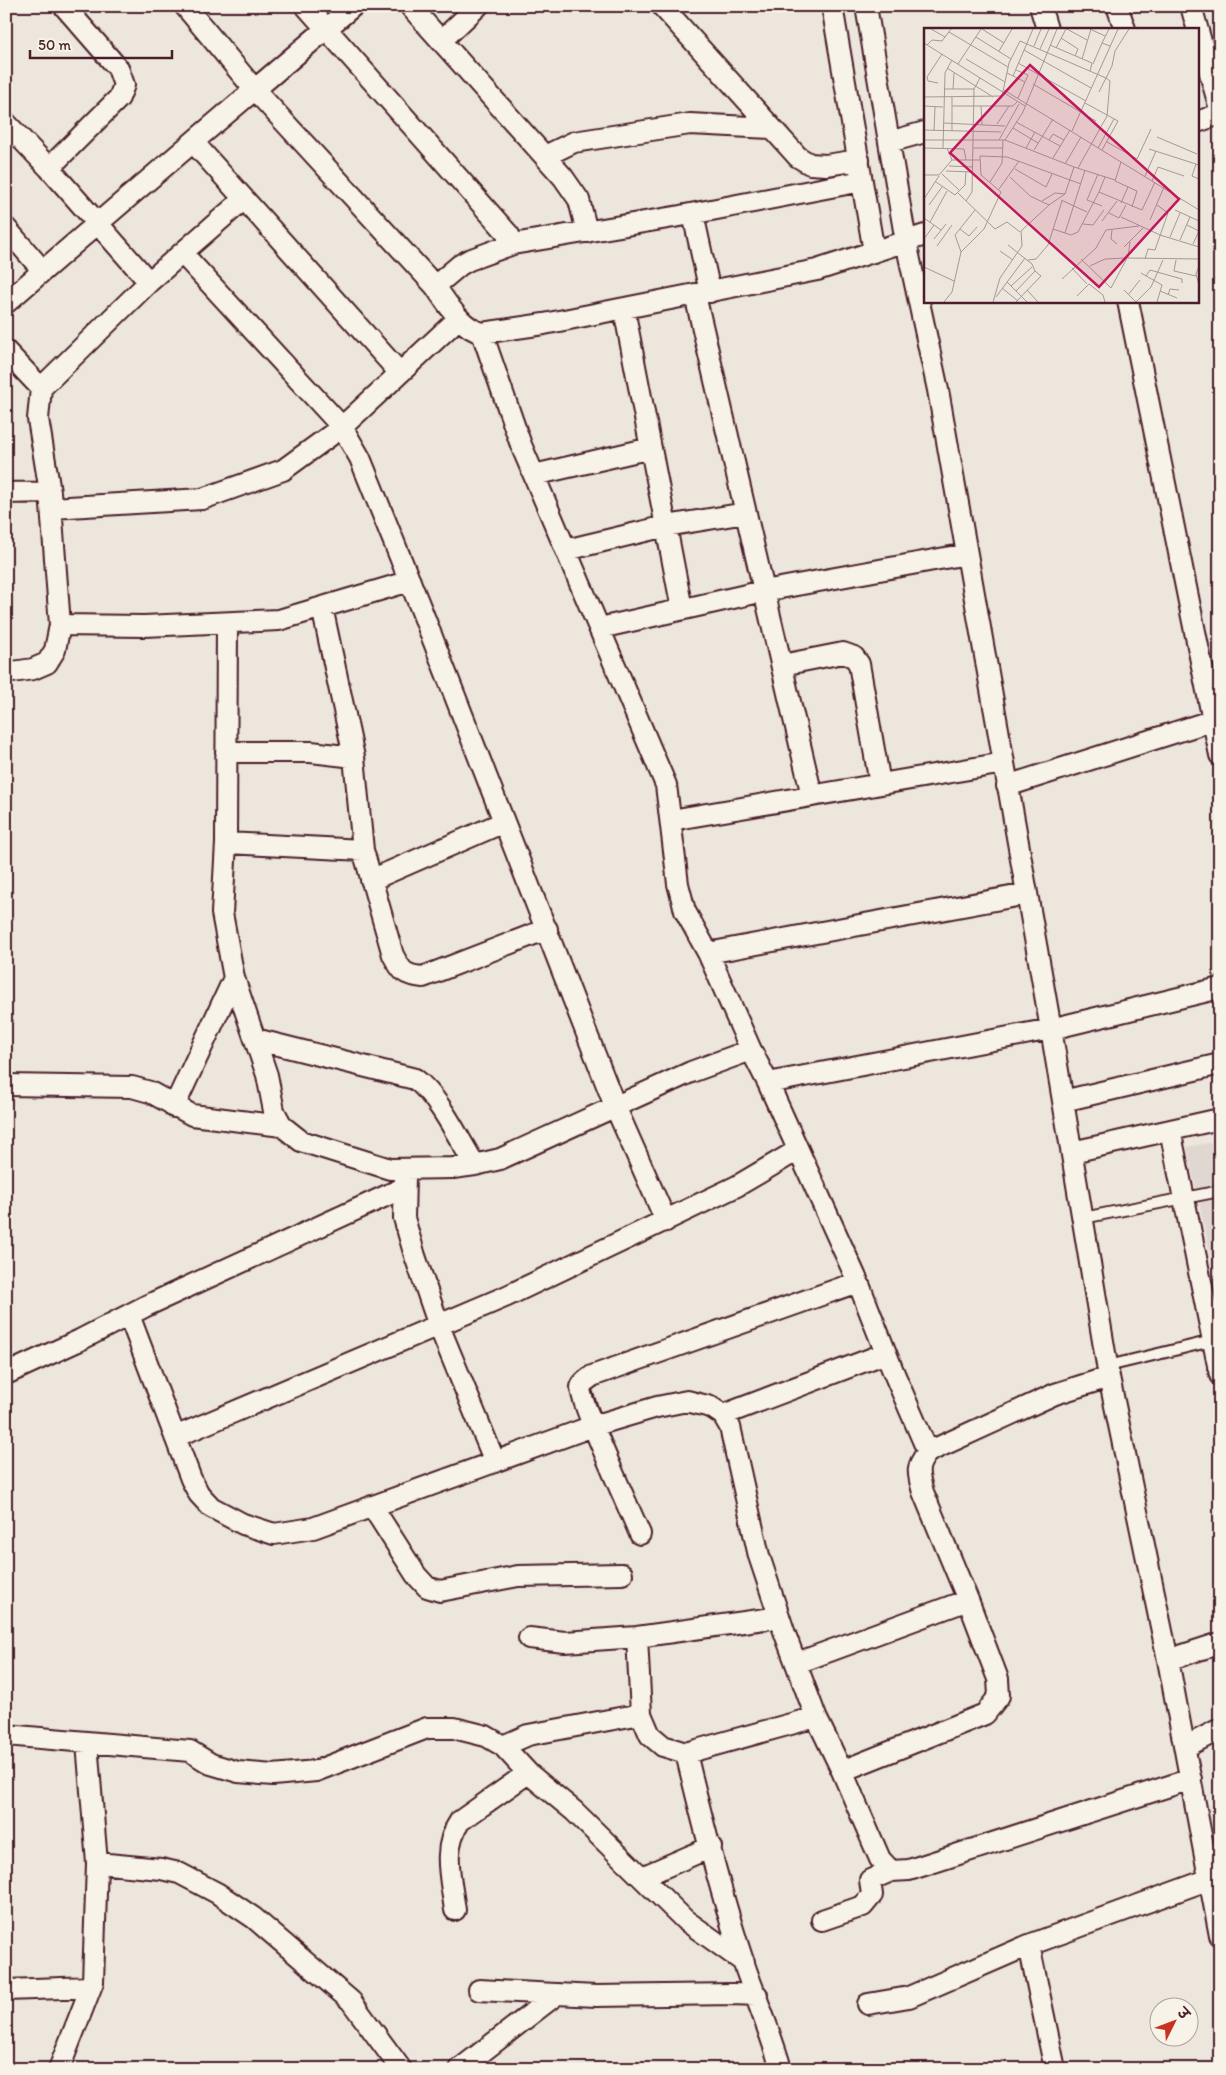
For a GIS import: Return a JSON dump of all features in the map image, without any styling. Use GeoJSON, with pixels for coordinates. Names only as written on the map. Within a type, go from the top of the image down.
{"type":"FeatureCollection","features":[{"type":"Feature","properties":{"kind":"street"},"geometry":{"type":"LineString","coordinates":[[49,168],[119,98],[124,85],[123,77],[118,68],[64,6]]}},
{"type":"Feature","properties":{"kind":"street"},"geometry":{"type":"LineString","coordinates":[[184,6],[255,90],[435,286],[459,318],[475,331],[482,333],[544,324],[817,270],[906,242],[924,234]]}},
{"type":"Feature","properties":{"kind":"street"},"geometry":{"type":"LineString","coordinates":[[306,6],[509,235],[513,244]]}},
{"type":"Feature","properties":{"kind":"street"},"geometry":{"type":"LineString","coordinates":[[6,303],[352,6]]}},
{"type":"Feature","properties":{"kind":"street"},"geometry":{"type":"LineString","coordinates":[[410,6],[545,156],[579,200],[587,232]]}},
{"type":"Feature","properties":{"kind":"street"},"geometry":{"type":"LineString","coordinates":[[441,41],[478,6]]}},
{"type":"Feature","properties":{"kind":"street"},"geometry":{"type":"LineString","coordinates":[[662,6],[798,156],[810,164],[826,165],[859,160]]}},
{"type":"Feature","properties":{"kind":"street"},"geometry":{"type":"LineString","coordinates":[[832,6],[874,252]]}},
{"type":"Feature","properties":{"kind":"street"},"geometry":{"type":"LineString","coordinates":[[866,6],[906,242],[938,390],[1051,1029],[1108,1371],[1168,1660],[1220,1936]]}},
{"type":"Feature","properties":{"kind":"street"},"geometry":{"type":"LineString","coordinates":[[1040,6],[1047,28]]}},
{"type":"Feature","properties":{"kind":"street"},"geometry":{"type":"LineString","coordinates":[[1117,6],[1125,28]]}},
{"type":"Feature","properties":{"kind":"street"},"geometry":{"type":"LineString","coordinates":[[1191,6],[1211,41],[1220,109]]}},
{"type":"Feature","properties":{"kind":"street"},"geometry":{"type":"LineString","coordinates":[[1198,122],[1220,114]]}},
{"type":"Feature","properties":{"kind":"street"},"geometry":{"type":"LineString","coordinates":[[6,123],[49,168],[149,282]]}},
{"type":"Feature","properties":{"kind":"street"},"geometry":{"type":"LineString","coordinates":[[545,156],[574,142],[690,124],[772,128]]}},
{"type":"Feature","properties":{"kind":"street"},"geometry":{"type":"LineString","coordinates":[[890,142],[924,132]]}},
{"type":"Feature","properties":{"kind":"street"},"geometry":{"type":"LineString","coordinates":[[193,142],[399,372]]}},
{"type":"Feature","properties":{"kind":"street"},"geometry":{"type":"LineString","coordinates":[[435,286],[468,260],[513,244],[693,214],[862,181]]}},
{"type":"Feature","properties":{"kind":"street"},"geometry":{"type":"LineString","coordinates":[[6,673],[33,669],[47,663],[55,650],[60,625],[51,500],[38,419],[41,388],[149,282],[244,199]]}},
{"type":"Feature","properties":{"kind":"street"},"geometry":{"type":"LineString","coordinates":[[693,214],[702,294],[746,513],[812,796]]}},
{"type":"Feature","properties":{"kind":"street"},"geometry":{"type":"LineString","coordinates":[[6,228],[43,271]]}},
{"type":"Feature","properties":{"kind":"street"},"geometry":{"type":"LineString","coordinates":[[182,254],[342,427],[360,458],[547,929],[615,1106],[666,1221]]}},
{"type":"Feature","properties":{"kind":"street"},"geometry":{"type":"LineString","coordinates":[[1128,302],[1216,720],[1220,755]]}},
{"type":"Feature","properties":{"kind":"street"},"geometry":{"type":"LineString","coordinates":[[624,309],[682,609]]}},
{"type":"Feature","properties":{"kind":"street"},"geometry":{"type":"LineString","coordinates":[[6,493],[51,500],[202,500],[283,470],[342,427],[459,318]]}},
{"type":"Feature","properties":{"kind":"street"},"geometry":{"type":"LineString","coordinates":[[482,333],[521,445],[666,784],[678,884],[685,911],[708,953],[858,1282],[928,1452]]}},
{"type":"Feature","properties":{"kind":"street"},"geometry":{"type":"LineString","coordinates":[[6,351],[41,388]]}},
{"type":"Feature","properties":{"kind":"street"},"geometry":{"type":"LineString","coordinates":[[534,475],[651,448]]}},
{"type":"Feature","properties":{"kind":"street"},"geometry":{"type":"LineString","coordinates":[[566,550],[666,526],[746,513]]}},
{"type":"Feature","properties":{"kind":"street"},"geometry":{"type":"LineString","coordinates":[[600,628],[764,591],[967,554]]}},
{"type":"Feature","properties":{"kind":"street"},"geometry":{"type":"LineString","coordinates":[[60,625],[144,626],[279,620],[410,581]]}},
{"type":"Feature","properties":{"kind":"street"},"geometry":{"type":"LineString","coordinates":[[322,607],[354,757],[363,850],[393,955],[400,968],[408,976],[423,977],[547,929]]}},
{"type":"Feature","properties":{"kind":"street"},"geometry":{"type":"LineString","coordinates":[[226,623],[226,843],[222,913],[234,978],[267,1075],[274,1111],[282,1126],[301,1141],[390,1170],[404,1179]]}},
{"type":"Feature","properties":{"kind":"street"},"geometry":{"type":"LineString","coordinates":[[782,665],[843,653],[854,656],[859,664],[880,784]]}},
{"type":"Feature","properties":{"kind":"street"},"geometry":{"type":"LineString","coordinates":[[1007,786],[1216,720]]}},
{"type":"Feature","properties":{"kind":"street"},"geometry":{"type":"LineString","coordinates":[[226,752],[312,752],[354,757]]}},
{"type":"Feature","properties":{"kind":"street"},"geometry":{"type":"LineString","coordinates":[[671,820],[1004,763]]}},
{"type":"Feature","properties":{"kind":"street"},"geometry":{"type":"LineString","coordinates":[[371,880],[504,822]]}},
{"type":"Feature","properties":{"kind":"street"},"geometry":{"type":"LineString","coordinates":[[226,843],[363,850]]}},
{"type":"Feature","properties":{"kind":"street"},"geometry":{"type":"LineString","coordinates":[[708,953],[1027,894]]}},
{"type":"Feature","properties":{"kind":"street"},"geometry":{"type":"LineString","coordinates":[[174,1107],[234,978]]}},
{"type":"Feature","properties":{"kind":"street"},"geometry":{"type":"LineString","coordinates":[[768,1084],[1051,1029],[1220,988]]}},
{"type":"Feature","properties":{"kind":"street"},"geometry":{"type":"LineString","coordinates":[[256,1039],[415,1079],[423,1085],[433,1098],[475,1165]]}},
{"type":"Feature","properties":{"kind":"street"},"geometry":{"type":"LineString","coordinates":[[6,1374],[80,1340],[404,1179],[500,1158],[691,1072],[751,1050]]}},
{"type":"Feature","properties":{"kind":"street"},"geometry":{"type":"LineString","coordinates":[[1063,1101],[1220,1064]]}},
{"type":"Feature","properties":{"kind":"street"},"geometry":{"type":"LineString","coordinates":[[6,1085],[132,1087],[150,1092],[174,1107],[192,1115],[282,1126]]}},
{"type":"Feature","properties":{"kind":"street"},"geometry":{"type":"LineString","coordinates":[[1072,1152],[1220,1119]]}},
{"type":"Feature","properties":{"kind":"street"},"geometry":{"type":"LineString","coordinates":[[1170,1130],[1183,1198],[1216,1340],[1220,1375]]}},
{"type":"Feature","properties":{"kind":"street"},"geometry":{"type":"LineString","coordinates":[[174,1436],[516,1292],[737,1186],[798,1150]]}},
{"type":"Feature","properties":{"kind":"street"},"geometry":{"type":"LineString","coordinates":[[404,1179],[404,1218],[439,1326],[495,1462]]}},
{"type":"Feature","properties":{"kind":"street"},"geometry":{"type":"LineString","coordinates":[[640,1534],[593,1426],[581,1391],[583,1383],[592,1376],[858,1282]]}},
{"type":"Feature","properties":{"kind":"street"},"geometry":{"type":"LineString","coordinates":[[128,1315],[191,1479],[199,1494],[211,1507],[243,1524],[274,1534],[313,1528],[593,1426],[657,1407],[687,1401],[711,1407],[723,1415],[730,1427],[760,1556],[779,1617],[816,1717],[842,1771],[880,1859],[891,1871]]}},
{"type":"Feature","properties":{"kind":"street"},"geometry":{"type":"LineString","coordinates":[[723,1415],[886,1353]]}},
{"type":"Feature","properties":{"kind":"street"},"geometry":{"type":"LineString","coordinates":[[842,1771],[985,1714],[999,1696],[998,1679],[968,1600],[922,1492],[919,1477],[920,1462],[928,1452],[1108,1371]]}},
{"type":"Feature","properties":{"kind":"street"},"geometry":{"type":"LineString","coordinates":[[372,1506],[416,1575],[432,1590],[518,1576],[622,1574]]}},
{"type":"Feature","properties":{"kind":"street"},"geometry":{"type":"LineString","coordinates":[[797,1663],[968,1600]]}},
{"type":"Feature","properties":{"kind":"street"},"geometry":{"type":"LineString","coordinates":[[529,1638],[565,1642],[637,1637],[779,1617]]}},
{"type":"Feature","properties":{"kind":"street"},"geometry":{"type":"LineString","coordinates":[[637,1637],[641,1714],[650,1735],[662,1746],[686,1753],[816,1717]]}},
{"type":"Feature","properties":{"kind":"street"},"geometry":{"type":"LineString","coordinates":[[1168,1660],[1220,1644]]}},
{"type":"Feature","properties":{"kind":"street"},"geometry":{"type":"LineString","coordinates":[[503,1746],[528,1736],[641,1714]]}},
{"type":"Feature","properties":{"kind":"street"},"geometry":{"type":"LineString","coordinates":[[6,1735],[190,1751],[211,1764],[238,1772],[273,1775],[316,1771],[428,1728],[454,1728],[486,1736],[503,1746],[528,1773],[574,1811],[685,1920],[744,1962]]}},
{"type":"Feature","properties":{"kind":"street"},"geometry":{"type":"LineString","coordinates":[[1185,1746],[1220,1729]]}},
{"type":"Feature","properties":{"kind":"street"},"geometry":{"type":"LineString","coordinates":[[59,2069],[93,1982],[97,1863],[88,1743]]}},
{"type":"Feature","properties":{"kind":"street"},"geometry":{"type":"LineString","coordinates":[[686,1753],[704,1828],[744,1962],[757,1995],[781,2069]]}},
{"type":"Feature","properties":{"kind":"street"},"geometry":{"type":"LineString","coordinates":[[455,1910],[448,1856],[452,1832],[460,1821],[528,1773]]}},
{"type":"Feature","properties":{"kind":"street"},"geometry":{"type":"LineString","coordinates":[[822,1920],[863,1906],[872,1895],[870,1880],[891,1871],[909,1870],[1191,1779]]}},
{"type":"Feature","properties":{"kind":"street"},"geometry":{"type":"LineString","coordinates":[[642,1877],[710,1847]]}},
{"type":"Feature","properties":{"kind":"street"},"geometry":{"type":"LineString","coordinates":[[97,1863],[161,1869],[179,1873],[217,1893],[254,1918],[351,2001],[402,2069]]}},
{"type":"Feature","properties":{"kind":"street"},"geometry":{"type":"LineString","coordinates":[[868,2004],[909,1997],[1029,1945],[1210,1879]]}},
{"type":"Feature","properties":{"kind":"street"},"geometry":{"type":"LineString","coordinates":[[1029,1945],[1054,2069]]}},
{"type":"Feature","properties":{"kind":"street"},"geometry":{"type":"LineString","coordinates":[[6,1990],[90,1987]]}},
{"type":"Feature","properties":{"kind":"street"},"geometry":{"type":"LineString","coordinates":[[479,1990],[596,1996],[757,1995]]}},
{"type":"Feature","properties":{"kind":"street"},"geometry":{"type":"LineString","coordinates":[[460,2069],[557,1994]]}},
{"type":"Feature","properties":{"kind":"lane"},"geometry":{"type":"LineString","coordinates":[[1083,1218],[1220,1191]]}},
{"type":"Feature","properties":{"kind":"lane"},"geometry":{"type":"LineString","coordinates":[[1108,1371],[1216,1340]]}},
{"type":"Feature","properties":{"kind":"shaded area"},"geometry":{"type":"Polygon","coordinates":[[[1220,1141],[1220,1299],[1187,1147],[1220,1141]]]}}]}
